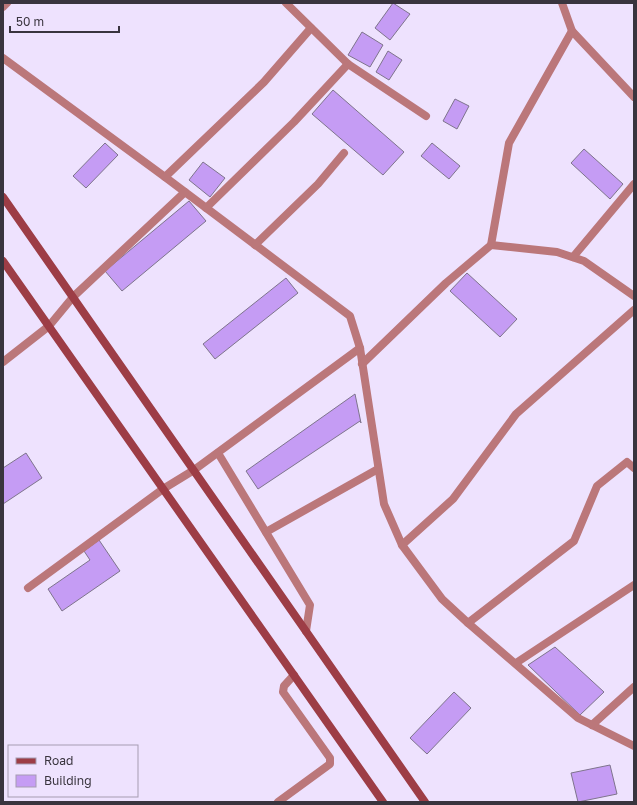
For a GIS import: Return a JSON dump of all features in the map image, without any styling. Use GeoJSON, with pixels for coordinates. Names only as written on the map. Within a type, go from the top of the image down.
{"type":"FeatureCollection","features":[{"type":"Feature","properties":{"kind":"main road"},"geometry":{"type":"LineString","coordinates":[[3,197],[425,802]]}},
{"type":"Feature","properties":{"kind":"main road"},"geometry":{"type":"LineString","coordinates":[[3,261],[383,802]]}},
{"type":"Feature","properties":{"kind":"street"},"geometry":{"type":"LineString","coordinates":[[3,8],[7,3]]}},
{"type":"Feature","properties":{"kind":"street"},"geometry":{"type":"LineString","coordinates":[[286,3],[348,64],[426,116]]}},
{"type":"Feature","properties":{"kind":"street"},"geometry":{"type":"LineString","coordinates":[[562,3],[572,31],[634,97]]}},
{"type":"Feature","properties":{"kind":"street"},"geometry":{"type":"LineString","coordinates":[[165,177],[264,82],[311,28]]}},
{"type":"Feature","properties":{"kind":"street"},"geometry":{"type":"LineString","coordinates":[[362,364],[446,283],[491,245],[509,143],[572,31]]}},
{"type":"Feature","properties":{"kind":"street"},"geometry":{"type":"LineString","coordinates":[[3,58],[350,316],[360,348],[384,504],[402,545],[442,599],[468,623],[578,718],[634,746]]}},
{"type":"Feature","properties":{"kind":"street"},"geometry":{"type":"LineString","coordinates":[[206,208],[294,122],[348,64]]}},
{"type":"Feature","properties":{"kind":"street"},"geometry":{"type":"LineString","coordinates":[[255,245],[318,184],[344,153]]}},
{"type":"Feature","properties":{"kind":"street"},"geometry":{"type":"LineString","coordinates":[[573,257],[634,184]]}},
{"type":"Feature","properties":{"kind":"street"},"geometry":{"type":"LineString","coordinates":[[3,362],[49,326],[73,297],[185,192]]}},
{"type":"Feature","properties":{"kind":"street"},"geometry":{"type":"LineString","coordinates":[[491,245],[557,252],[573,257],[584,261],[634,296]]}},
{"type":"Feature","properties":{"kind":"street"},"geometry":{"type":"LineString","coordinates":[[402,545],[453,499],[516,414],[634,310]]}},
{"type":"Feature","properties":{"kind":"street"},"geometry":{"type":"LineString","coordinates":[[28,588],[163,489],[218,453],[360,348]]}},
{"type":"Feature","properties":{"kind":"street"},"geometry":{"type":"LineString","coordinates":[[218,453],[310,605],[306,631]]}},
{"type":"Feature","properties":{"kind":"street"},"geometry":{"type":"LineString","coordinates":[[468,623],[574,541],[597,486],[627,462],[634,468]]}},
{"type":"Feature","properties":{"kind":"street"},"geometry":{"type":"LineString","coordinates":[[266,532],[378,469]]}},
{"type":"Feature","properties":{"kind":"street"},"geometry":{"type":"LineString","coordinates":[[516,664],[634,585]]}},
{"type":"Feature","properties":{"kind":"street"},"geometry":{"type":"LineString","coordinates":[[278,802],[330,764],[330,758],[283,692],[284,686],[294,675]]}},
{"type":"Feature","properties":{"kind":"street"},"geometry":{"type":"LineString","coordinates":[[592,725],[634,687]]}},
{"type":"Feature","properties":{"kind":"building"},"geometry":{"type":"Polygon","coordinates":[[[393,3],[410,14],[390,40],[375,28],[393,3]]]}},
{"type":"Feature","properties":{"kind":"building"},"geometry":{"type":"Polygon","coordinates":[[[362,32],[383,45],[370,67],[348,55],[362,32]]]}},
{"type":"Feature","properties":{"kind":"building"},"geometry":{"type":"Polygon","coordinates":[[[388,51],[402,60],[389,80],[376,72],[388,51]]]}},
{"type":"Feature","properties":{"kind":"building"},"geometry":{"type":"Polygon","coordinates":[[[333,90],[404,152],[383,175],[312,114],[333,90]]]}},
{"type":"Feature","properties":{"kind":"building"},"geometry":{"type":"Polygon","coordinates":[[[455,99],[469,106],[457,129],[443,121],[455,99]]]}},
{"type":"Feature","properties":{"kind":"building"},"geometry":{"type":"Polygon","coordinates":[[[105,143],[118,155],[86,188],[73,176],[105,143]]]}},
{"type":"Feature","properties":{"kind":"building"},"geometry":{"type":"Polygon","coordinates":[[[432,143],[460,166],[449,179],[421,156],[432,143]]]}},
{"type":"Feature","properties":{"kind":"building"},"geometry":{"type":"Polygon","coordinates":[[[584,149],[623,184],[610,199],[571,163],[584,149]]]}},
{"type":"Feature","properties":{"kind":"building"},"geometry":{"type":"Polygon","coordinates":[[[203,162],[225,178],[210,197],[189,180],[203,162]]]}},
{"type":"Feature","properties":{"kind":"building"},"geometry":{"type":"Polygon","coordinates":[[[189,201],[206,221],[122,291],[105,271],[189,201]]]}},
{"type":"Feature","properties":{"kind":"building"},"geometry":{"type":"Polygon","coordinates":[[[467,273],[517,319],[500,337],[450,291],[467,273]]]}},
{"type":"Feature","properties":{"kind":"building"},"geometry":{"type":"Polygon","coordinates":[[[286,278],[298,293],[215,359],[203,344],[286,278]]]}},
{"type":"Feature","properties":{"kind":"building"},"geometry":{"type":"Polygon","coordinates":[[[355,394],[361,423],[360,421],[258,489],[246,471],[355,394]]]}},
{"type":"Feature","properties":{"kind":"building"},"geometry":{"type":"Polygon","coordinates":[[[26,453],[42,478],[3,504],[3,468],[26,453]]]}},
{"type":"Feature","properties":{"kind":"building"},"geometry":{"type":"Polygon","coordinates":[[[99,540],[120,571],[62,611],[48,589],[90,560],[84,551],[99,540]]]}},
{"type":"Feature","properties":{"kind":"building"},"geometry":{"type":"Polygon","coordinates":[[[555,647],[604,692],[580,715],[528,665],[555,647]]]}},
{"type":"Feature","properties":{"kind":"building"},"geometry":{"type":"Polygon","coordinates":[[[454,692],[471,708],[427,754],[410,738],[454,692]]]}},
{"type":"Feature","properties":{"kind":"building"},"geometry":{"type":"Polygon","coordinates":[[[610,765],[617,794],[578,802],[571,773],[610,765]]]}}]}
